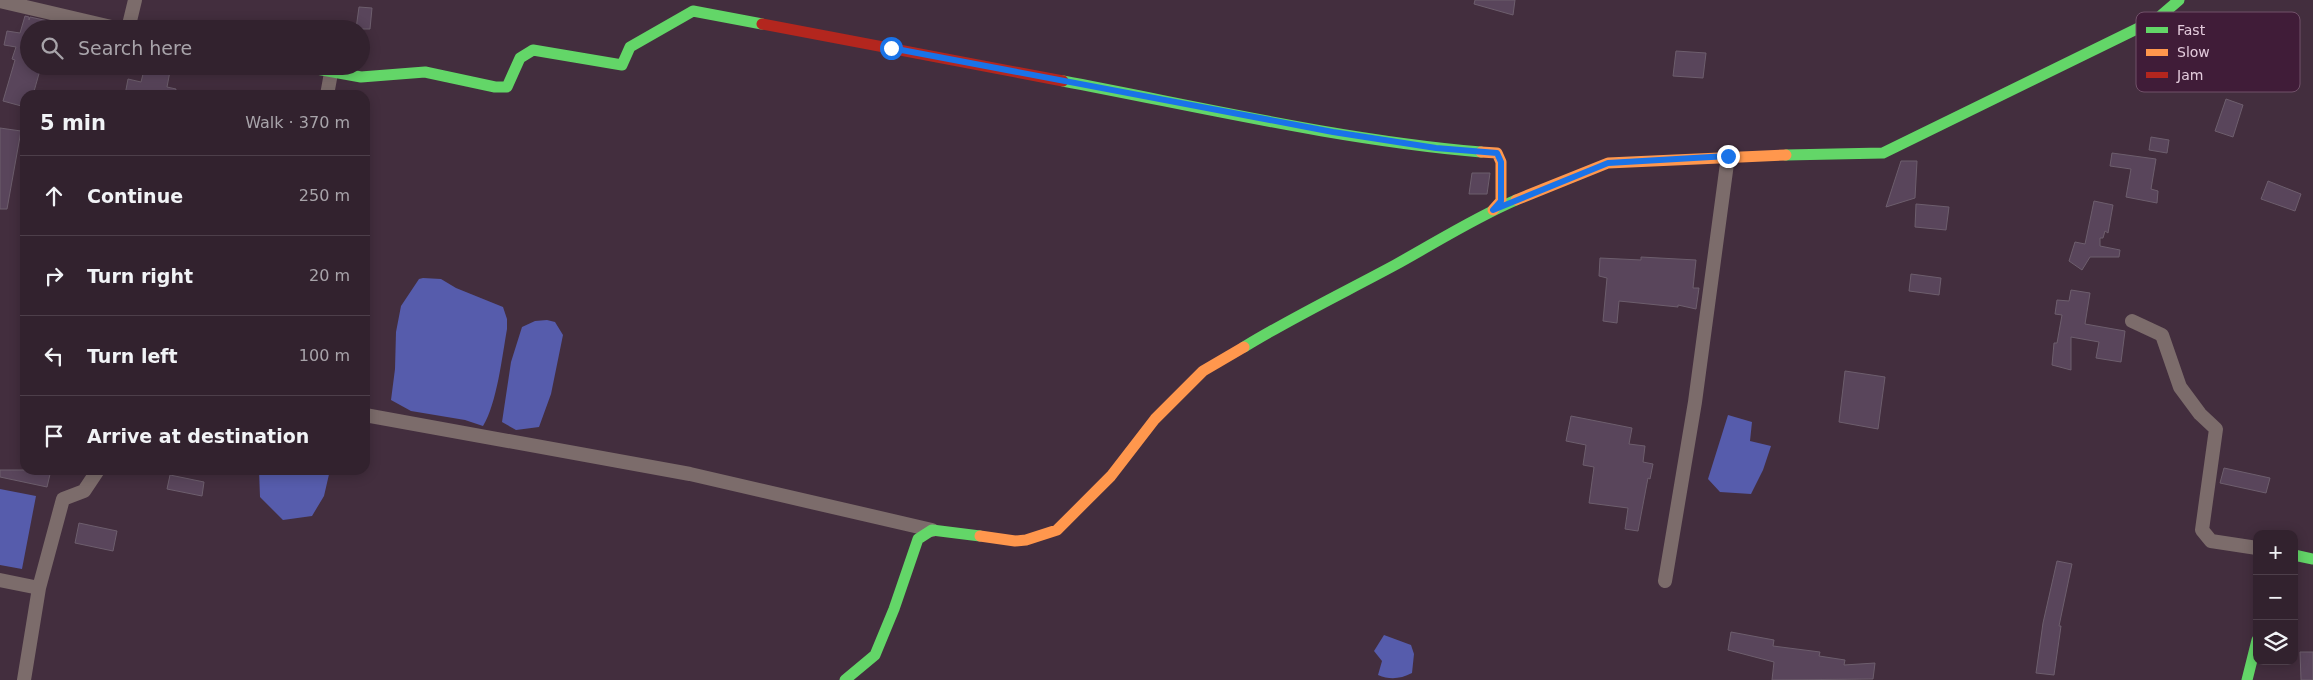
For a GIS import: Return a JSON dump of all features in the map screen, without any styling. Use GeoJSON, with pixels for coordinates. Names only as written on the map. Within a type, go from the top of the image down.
{"type":"FeatureCollection","features":[{"type":"Feature","properties":{"kind":"street"},"geometry":{"type":"LineString","coordinates":[[130,20],[136,0]]}},
{"type":"Feature","properties":{"kind":"street"},"geometry":{"type":"LineString","coordinates":[[2164,12],[2179,0]]}},
{"type":"Feature","properties":{"kind":"street"},"geometry":{"type":"LineString","coordinates":[[0,1],[81,20]]}},
{"type":"Feature","properties":{"kind":"street"},"geometry":{"type":"LineString","coordinates":[[346,75],[361,77],[425,72],[494,87],[506,87],[520,58],[533,50],[622,65],[630,48],[693,11],[1333,132],[1436,148],[1497,153],[1501,162],[1501,201],[1493,210]]}},
{"type":"Feature","properties":{"kind":"street"},"geometry":{"type":"LineString","coordinates":[[370,416],[690,474],[932,530],[1015,541],[1026,540],[1057,530],[1111,476],[1155,419],[1203,371],[1284,324],[1493,210],[1608,163],[1728,156],[1882,153],[2136,28]]}},
{"type":"Feature","properties":{"kind":"street"},"geometry":{"type":"LineString","coordinates":[[328,90],[331,75]]}},
{"type":"Feature","properties":{"kind":"street"},"geometry":{"type":"LineString","coordinates":[[1665,581],[1695,402],[1728,156]]}},
{"type":"Feature","properties":{"kind":"street"},"geometry":{"type":"LineString","coordinates":[[2132,321],[2162,336],[2180,387],[2200,414],[2216,429],[2202,530],[2211,541],[2253,547]]}},
{"type":"Feature","properties":{"kind":"street"},"geometry":{"type":"LineString","coordinates":[[24,680],[39,588],[63,499],[84,491],[95,475]]}},
{"type":"Feature","properties":{"kind":"street"},"geometry":{"type":"LineString","coordinates":[[845,680],[875,654],[894,609],[918,539],[932,530]]}},
{"type":"Feature","properties":{"kind":"street"},"geometry":{"type":"LineString","coordinates":[[2298,556],[2313,559]]}},
{"type":"Feature","properties":{"kind":"street"},"geometry":{"type":"LineString","coordinates":[[0,580],[39,588]]}},
{"type":"Feature","properties":{"kind":"street"},"geometry":{"type":"LineString","coordinates":[[2247,680],[2253,656]]}},
{"type":"Feature","properties":{"kind":"water"},"geometry":{"type":"Polygon","coordinates":[[[419,279],[441,279],[456,288],[503,307],[507,319],[507,329],[501,366],[492,405],[483,426],[465,420],[411,411],[391,400],[395,369],[396,332],[401,306],[419,279]]]}},
{"type":"Feature","properties":{"kind":"water"},"geometry":{"type":"Polygon","coordinates":[[[547,320],[555,322],[563,335],[551,394],[539,427],[516,430],[502,422],[511,362],[522,327],[535,321],[547,320]]]}},
{"type":"Feature","properties":{"kind":"water"},"geometry":{"type":"Polygon","coordinates":[[[1728,415],[1752,422],[1750,441],[1771,446],[1763,470],[1751,494],[1720,492],[1708,479],[1728,415]]]}},
{"type":"Feature","properties":{"kind":"water"},"geometry":{"type":"Polygon","coordinates":[[[259,475],[329,475],[324,496],[312,516],[283,520],[260,497],[259,475]]]}},
{"type":"Feature","properties":{"kind":"water"},"geometry":{"type":"Polygon","coordinates":[[[0,489],[36,496],[22,569],[0,565],[0,489]]]}},
{"type":"Feature","properties":{"kind":"water"},"geometry":{"type":"Polygon","coordinates":[[[1384,635],[1411,645],[1414,654],[1412,673],[1395,678],[1378,675],[1382,661],[1374,651],[1384,635]]]}},
{"type":"Feature","properties":{"kind":"building"},"geometry":{"type":"Polygon","coordinates":[[[1475,0],[1515,0],[1513,15],[1474,4],[1475,0]]]}},
{"type":"Feature","properties":{"kind":"building"},"geometry":{"type":"Polygon","coordinates":[[[359,7],[372,8],[370,29],[370,20],[357,20],[359,7]]]}},
{"type":"Feature","properties":{"kind":"building"},"geometry":{"type":"Polygon","coordinates":[[[25,16],[29,17],[29,20],[24,20],[25,16]]]}},
{"type":"Feature","properties":{"kind":"building"},"geometry":{"type":"Polygon","coordinates":[[[30,17],[44,20],[29,20],[30,17]]]}},
{"type":"Feature","properties":{"kind":"building"},"geometry":{"type":"Polygon","coordinates":[[[7,31],[20,33],[20,75],[39,75],[34,90],[20,90],[20,106],[3,101],[15,60],[12,59],[16,47],[4,45],[7,31]]]}},
{"type":"Feature","properties":{"kind":"building"},"geometry":{"type":"Polygon","coordinates":[[[1676,51],[1706,53],[1703,78],[1673,76],[1676,51]]]}},
{"type":"Feature","properties":{"kind":"building"},"geometry":{"type":"Polygon","coordinates":[[[143,75],[169,75],[167,87],[176,90],[126,90],[128,79],[141,82],[143,75]]]}},
{"type":"Feature","properties":{"kind":"building"},"geometry":{"type":"Polygon","coordinates":[[[2226,99],[2243,105],[2233,137],[2215,131],[2226,99]]]}},
{"type":"Feature","properties":{"kind":"building"},"geometry":{"type":"Polygon","coordinates":[[[0,128],[20,131],[20,137],[7,209],[0,209],[0,128]]]}},
{"type":"Feature","properties":{"kind":"building"},"geometry":{"type":"Polygon","coordinates":[[[2151,137],[2169,140],[2167,153],[2149,150],[2151,137]]]}},
{"type":"Feature","properties":{"kind":"building"},"geometry":{"type":"Polygon","coordinates":[[[2112,153],[2156,159],[2151,189],[2158,191],[2157,203],[2126,197],[2131,169],[2110,166],[2112,153]]]}},
{"type":"Feature","properties":{"kind":"building"},"geometry":{"type":"Polygon","coordinates":[[[1901,161],[1917,161],[1915,198],[1886,207],[1901,161]]]}},
{"type":"Feature","properties":{"kind":"building"},"geometry":{"type":"Polygon","coordinates":[[[1472,173],[1490,173],[1487,194],[1469,194],[1472,173]]]}},
{"type":"Feature","properties":{"kind":"building"},"geometry":{"type":"Polygon","coordinates":[[[2268,181],[2301,194],[2295,211],[2261,199],[2268,181]]]}},
{"type":"Feature","properties":{"kind":"building"},"geometry":{"type":"Polygon","coordinates":[[[2094,201],[2113,205],[2108,233],[2105,231],[2103,238],[2100,238],[2100,246],[2120,250],[2119,257],[2090,257],[2082,270],[2069,261],[2075,242],[2085,244],[2094,201]]]}},
{"type":"Feature","properties":{"kind":"building"},"geometry":{"type":"Polygon","coordinates":[[[1916,204],[1949,207],[1946,230],[1915,227],[1916,204]]]}},
{"type":"Feature","properties":{"kind":"building"},"geometry":{"type":"Polygon","coordinates":[[[1641,257],[1696,260],[1693,288],[1699,288],[1696,309],[1678,305],[1678,307],[1619,301],[1617,323],[1603,321],[1607,278],[1599,276],[1600,258],[1641,260],[1641,257]]]}},
{"type":"Feature","properties":{"kind":"building"},"geometry":{"type":"Polygon","coordinates":[[[1911,274],[1941,278],[1939,295],[1909,291],[1911,274]]]}},
{"type":"Feature","properties":{"kind":"building"},"geometry":{"type":"Polygon","coordinates":[[[2071,290],[2090,293],[2085,324],[2125,331],[2121,362],[2096,358],[2099,342],[2071,337],[2071,370],[2052,365],[2054,343],[2057,343],[2062,315],[2055,314],[2057,300],[2069,301],[2071,290]]]}},
{"type":"Feature","properties":{"kind":"building"},"geometry":{"type":"Polygon","coordinates":[[[1845,371],[1885,377],[1878,429],[1839,422],[1845,371]]]}},
{"type":"Feature","properties":{"kind":"building"},"geometry":{"type":"Polygon","coordinates":[[[1571,416],[1632,428],[1629,444],[1645,446],[1643,462],[1653,464],[1650,479],[1648,478],[1638,531],[1625,529],[1628,508],[1589,503],[1594,467],[1583,465],[1586,445],[1566,441],[1571,416]]]}},
{"type":"Feature","properties":{"kind":"building"},"geometry":{"type":"Polygon","coordinates":[[[2224,468],[2270,478],[2266,493],[2220,483],[2224,468]]]}},
{"type":"Feature","properties":{"kind":"building"},"geometry":{"type":"Polygon","coordinates":[[[0,470],[20,470],[20,475],[50,475],[47,487],[0,477],[0,470]]]}},
{"type":"Feature","properties":{"kind":"building"},"geometry":{"type":"Polygon","coordinates":[[[170,475],[204,482],[202,496],[167,489],[170,475]]]}},
{"type":"Feature","properties":{"kind":"building"},"geometry":{"type":"Polygon","coordinates":[[[79,523],[117,531],[113,551],[75,543],[79,523]]]}},
{"type":"Feature","properties":{"kind":"building"},"geometry":{"type":"Polygon","coordinates":[[[2057,561],[2072,564],[2059,626],[2061,626],[2054,675],[2036,673],[2043,623],[2057,561]]]}},
{"type":"Feature","properties":{"kind":"building"},"geometry":{"type":"Polygon","coordinates":[[[1731,632],[1774,640],[1773,646],[1820,652],[1819,656],[1845,660],[1844,665],[1875,663],[1873,679],[1772,680],[1774,662],[1728,650],[1731,632]]]}},
{"type":"Feature","properties":{"kind":"building"},"geometry":{"type":"Polygon","coordinates":[[[2300,652],[2313,652],[2313,680],[2301,680],[2300,652]]]}},
{"type":"Feature","properties":{"kind":"traffic: fast"},"geometry":{"type":"LineString","coordinates":[[2165,12],[2179,0]]}},
{"type":"Feature","properties":{"kind":"traffic: fast"},"geometry":{"type":"LineString","coordinates":[[350,75],[361,77],[425,72],[495,87],[507,87],[520,58],[533,50],[622,65],[630,47],[693,11],[762,24]]}},
{"type":"Feature","properties":{"kind":"traffic: fast"},"geometry":{"type":"LineString","coordinates":[[1786,155],[1883,153],[2136,29]]}},
{"type":"Feature","properties":{"kind":"traffic: fast"},"geometry":{"type":"LineString","coordinates":[[1063,81],[1323,131],[1428,147],[1481,152]]}},
{"type":"Feature","properties":{"kind":"traffic: fast"},"geometry":{"type":"LineString","coordinates":[[1244,347],[1281,325],[1516,200]]}},
{"type":"Feature","properties":{"kind":"traffic: fast"},"geometry":{"type":"LineString","coordinates":[[845,680],[875,655],[894,609],[918,539],[932,530],[980,536]]}},
{"type":"Feature","properties":{"kind":"traffic: fast"},"geometry":{"type":"LineString","coordinates":[[2298,556],[2313,559]]}},
{"type":"Feature","properties":{"kind":"traffic: fast"},"geometry":{"type":"LineString","coordinates":[[2247,680],[2253,656]]}},
{"type":"Feature","properties":{"kind":"traffic: slow"},"geometry":{"type":"LineString","coordinates":[[1481,152],[1497,153],[1501,162],[1501,201],[1493,210]]}},
{"type":"Feature","properties":{"kind":"traffic: slow"},"geometry":{"type":"LineString","coordinates":[[1516,200],[1608,163],[1786,155]]}},
{"type":"Feature","properties":{"kind":"traffic: slow"},"geometry":{"type":"LineString","coordinates":[[980,536],[1015,541],[1026,540],[1057,530],[1111,476],[1155,419],[1203,371],[1244,347]]}},
{"type":"Feature","properties":{"kind":"traffic: jam"},"geometry":{"type":"LineString","coordinates":[[762,24],[1063,81]]}},
{"type":"Feature","properties":{"kind":"route"},"geometry":{"type":"LineString","coordinates":[[891,48],[1333,132],[1436,148],[1497,153],[1501,162],[1501,201],[1493,210],[1608,163],[1728,156]]}}]}
